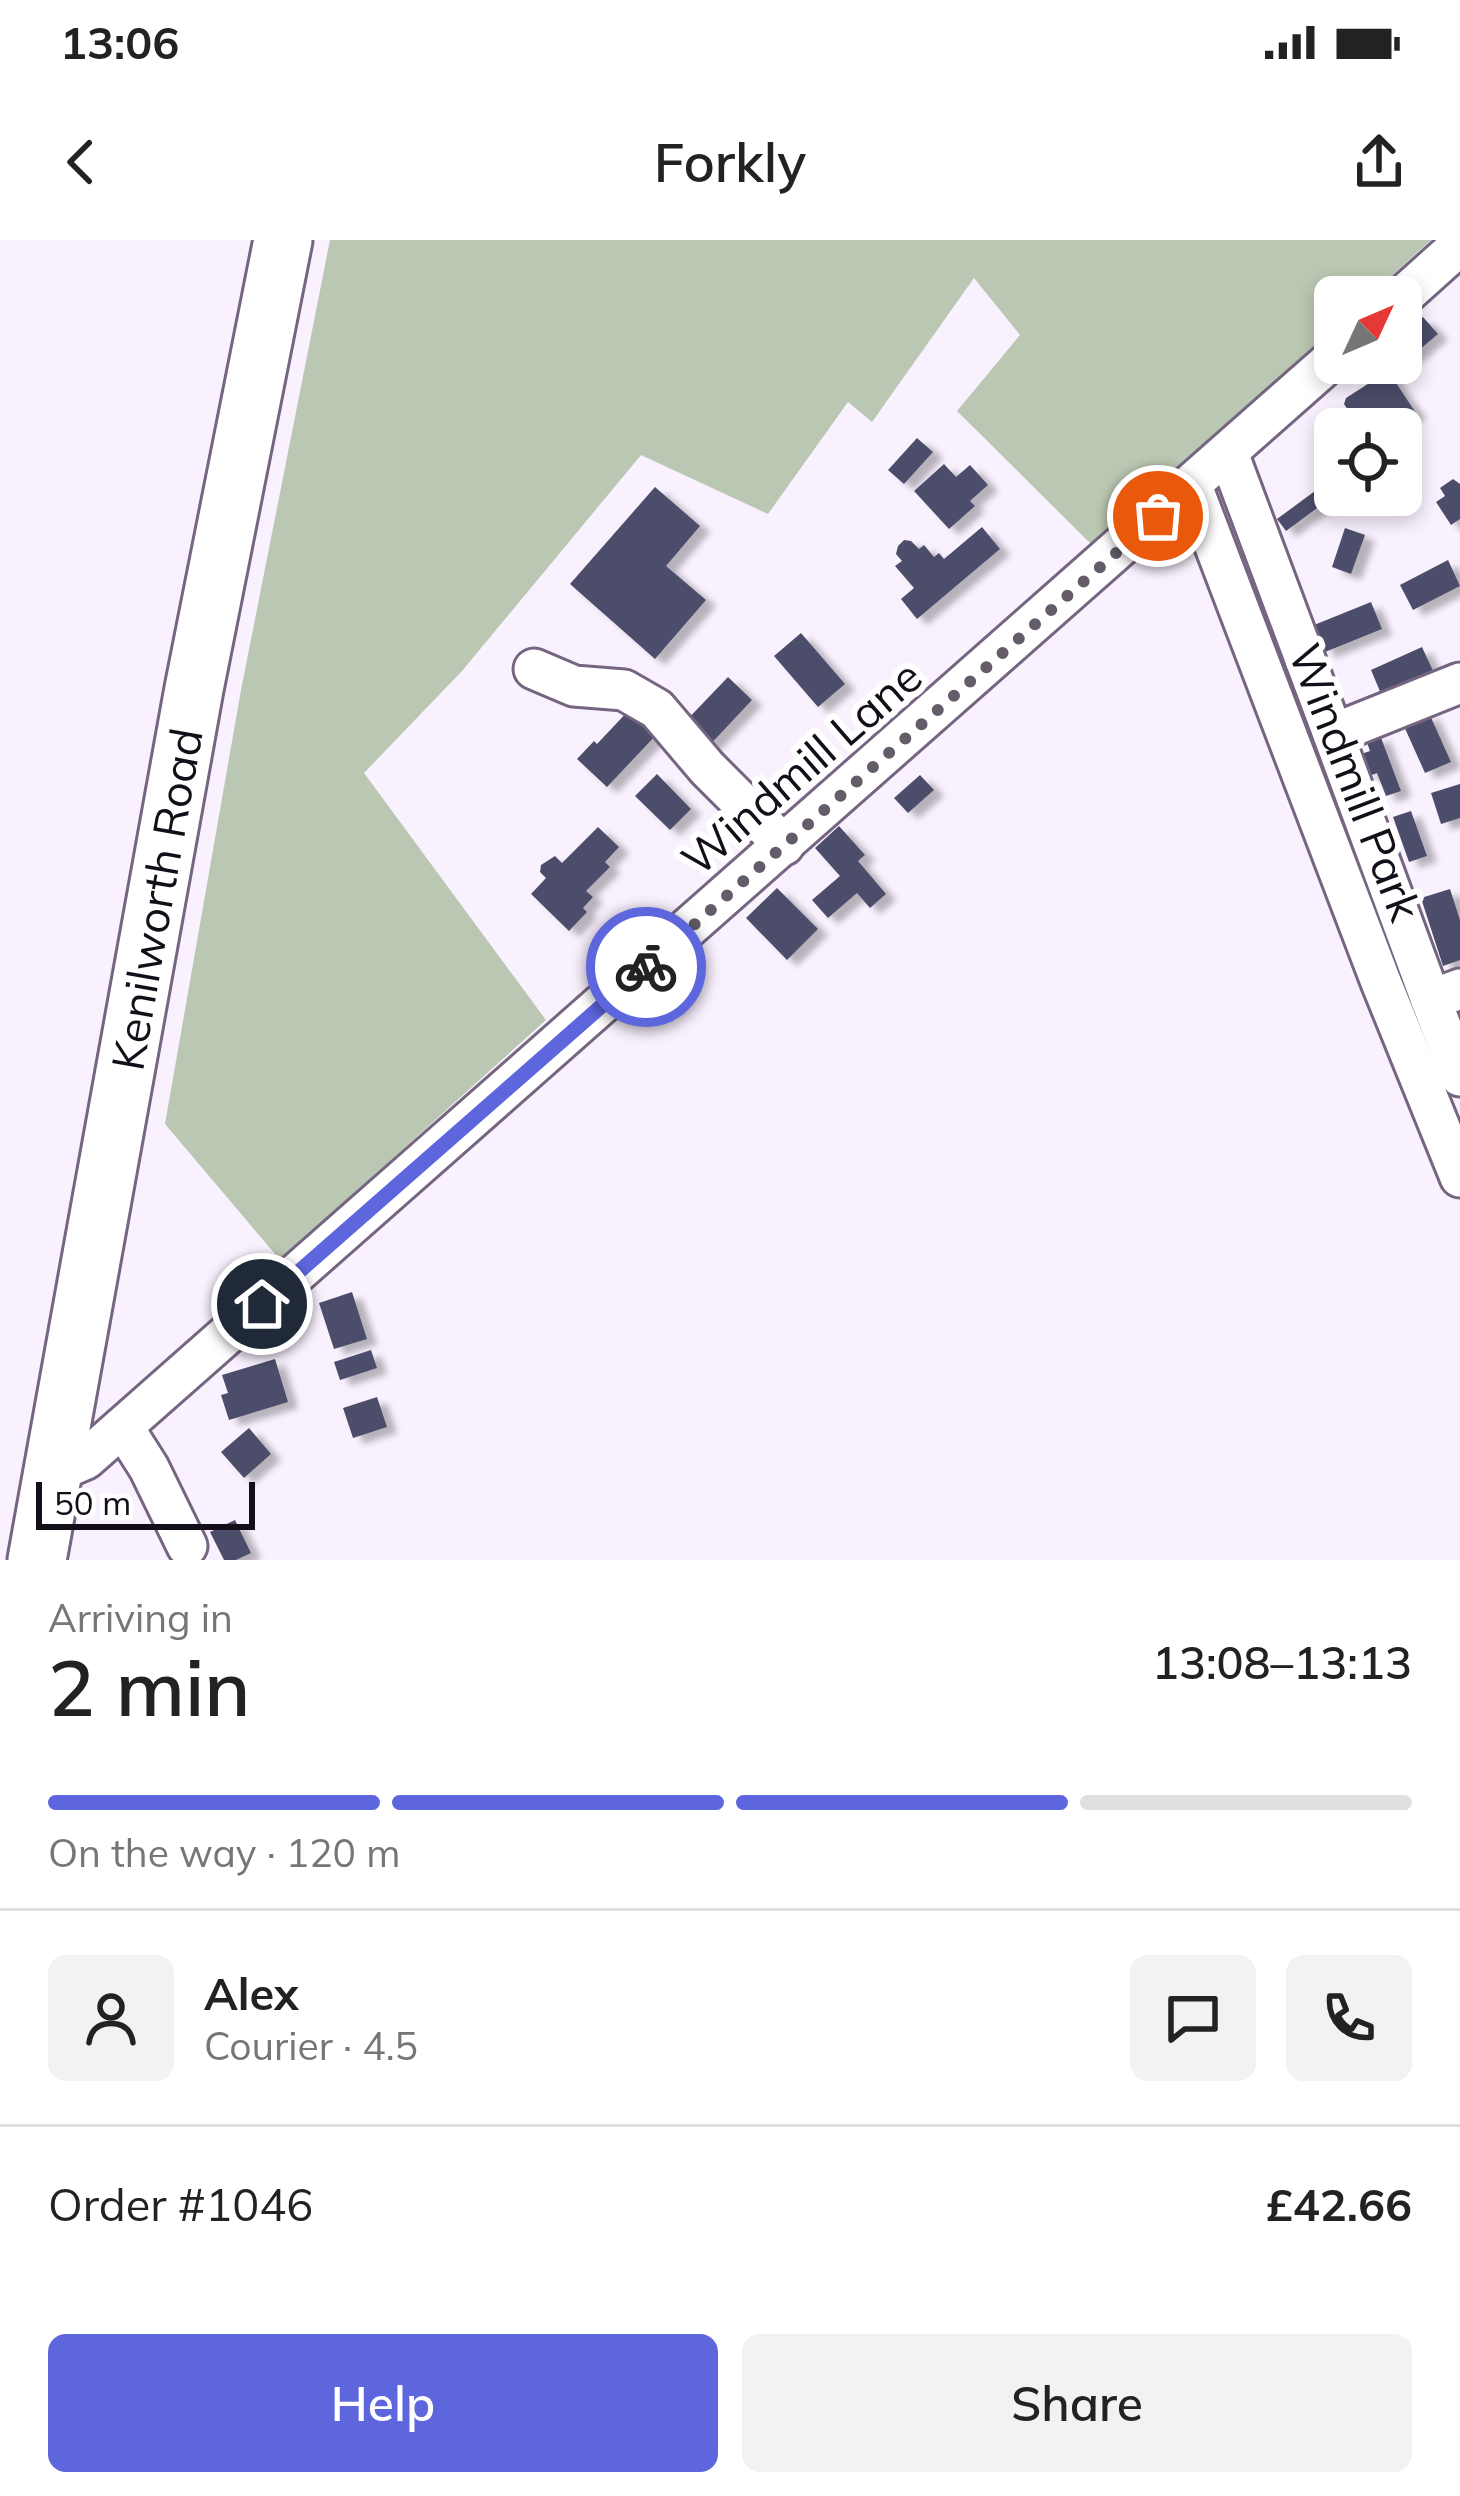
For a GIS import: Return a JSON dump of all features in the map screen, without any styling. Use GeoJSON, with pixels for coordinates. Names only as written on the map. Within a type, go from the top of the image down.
{"type":"FeatureCollection","features":[{"type":"Feature","properties":{"kind":"highway","name":"Kenilworth Road"},"geometry":{"type":"LineString","coordinates":[[37,1560],[194,689],[283,240]]}},
{"type":"Feature","properties":{"kind":"street"},"geometry":{"type":"LineString","coordinates":[[1422,279],[1460,245]]}},
{"type":"Feature","properties":{"kind":"street","name":"Windmill Lane"},"geometry":{"type":"LineString","coordinates":[[51,1474],[86,1459],[123,1427],[1314,376]]}},
{"type":"Feature","properties":{"kind":"street","name":"Windmill Park"},"geometry":{"type":"LineString","coordinates":[[1228,453],[1333,734],[1446,995],[1460,1076]]}},
{"type":"Feature","properties":{"kind":"street","name":"Windmill Park"},"geometry":{"type":"LineString","coordinates":[[1192,486],[1460,1177]]}},
{"type":"Feature","properties":{"kind":"street"},"geometry":{"type":"LineString","coordinates":[[534,669],[574,686],[624,690],[657,709],[707,768],[784,845]]}},
{"type":"Feature","properties":{"kind":"street","name":"Windmill Park"},"geometry":{"type":"LineString","coordinates":[[1333,734],[1460,683]]}},
{"type":"Feature","properties":{"kind":"street"},"geometry":{"type":"LineString","coordinates":[[123,1427],[187,1546]]}},
{"type":"Feature","properties":{"kind":"green space"},"geometry":{"type":"Polygon","coordinates":[[[330,240],[1431,240],[1391,276],[1314,276],[1314,346],[1092,545],[957,411],[1020,335],[974,278],[872,422],[848,402],[768,514],[641,455],[462,671],[364,773],[546,1020],[280,1260],[165,1124],[241,690],[330,240]]]}},
{"type":"Feature","properties":{"kind":"building"},"geometry":{"type":"Polygon","coordinates":[[[1422,318],[1438,334],[1422,348],[1422,318]]]}},
{"type":"Feature","properties":{"kind":"building"},"geometry":{"type":"Polygon","coordinates":[[[1368,384],[1397,384],[1413,408],[1347,408],[1346,398],[1368,384]]]}},
{"type":"Feature","properties":{"kind":"building"},"geometry":{"type":"Polygon","coordinates":[[[917,438],[933,452],[904,484],[888,470],[917,438]]]}},
{"type":"Feature","properties":{"kind":"building"},"geometry":{"type":"Polygon","coordinates":[[[944,464],[956,477],[970,465],[988,485],[970,501],[975,506],[949,529],[914,491],[944,464]]]}},
{"type":"Feature","properties":{"kind":"building"},"geometry":{"type":"Polygon","coordinates":[[[1453,479],[1460,484],[1460,519],[1451,525],[1436,502],[1445,496],[1440,488],[1453,479]]]}},
{"type":"Feature","properties":{"kind":"building"},"geometry":{"type":"Polygon","coordinates":[[[655,487],[700,526],[666,566],[706,600],[655,659],[570,584],[655,487]]]}},
{"type":"Feature","properties":{"kind":"building"},"geometry":{"type":"Polygon","coordinates":[[[1314,492],[1314,510],[1286,531],[1277,519],[1314,492]]]}},
{"type":"Feature","properties":{"kind":"building"},"geometry":{"type":"Polygon","coordinates":[[[982,527],[1000,549],[917,619],[901,599],[914,588],[895,566],[902,561],[896,554],[898,546],[911,541],[944,559],[982,527]]]}},
{"type":"Feature","properties":{"kind":"building"},"geometry":{"type":"Polygon","coordinates":[[[1345,528],[1365,535],[1351,574],[1332,567],[1345,528]]]}},
{"type":"Feature","properties":{"kind":"building"},"geometry":{"type":"Polygon","coordinates":[[[1448,560],[1460,586],[1413,610],[1400,585],[1448,560]]]}},
{"type":"Feature","properties":{"kind":"building"},"geometry":{"type":"Polygon","coordinates":[[[1371,602],[1382,629],[1325,652],[1314,625],[1371,602]]]}},
{"type":"Feature","properties":{"kind":"building"},"geometry":{"type":"Polygon","coordinates":[[[801,633],[845,684],[818,707],[774,656],[801,633]]]}},
{"type":"Feature","properties":{"kind":"building"},"geometry":{"type":"Polygon","coordinates":[[[1422,647],[1434,673],[1382,696],[1371,670],[1422,647]]]}},
{"type":"Feature","properties":{"kind":"building"},"geometry":{"type":"Polygon","coordinates":[[[728,677],[752,700],[705,750],[681,726],[728,677]]]}},
{"type":"Feature","properties":{"kind":"building"},"geometry":{"type":"Polygon","coordinates":[[[631,708],[658,733],[607,787],[577,759],[631,708]]]}},
{"type":"Feature","properties":{"kind":"building"},"geometry":{"type":"Polygon","coordinates":[[[1429,713],[1451,762],[1425,773],[1403,724],[1429,713]]]}},
{"type":"Feature","properties":{"kind":"building"},"geometry":{"type":"Polygon","coordinates":[[[1380,735],[1401,791],[1386,796],[1377,773],[1369,776],[1361,754],[1370,751],[1366,740],[1380,735]]]}},
{"type":"Feature","properties":{"kind":"building"},"geometry":{"type":"Polygon","coordinates":[[[657,774],[691,809],[670,830],[635,796],[657,774]]]}},
{"type":"Feature","properties":{"kind":"building"},"geometry":{"type":"Polygon","coordinates":[[[920,775],[934,790],[908,813],[894,798],[920,775]]]}},
{"type":"Feature","properties":{"kind":"building"},"geometry":{"type":"Polygon","coordinates":[[[1460,784],[1460,818],[1441,824],[1431,793],[1460,784]]]}},
{"type":"Feature","properties":{"kind":"building"},"geometry":{"type":"Polygon","coordinates":[[[1411,811],[1427,856],[1409,862],[1393,817],[1411,811]]]}},
{"type":"Feature","properties":{"kind":"building"},"geometry":{"type":"Polygon","coordinates":[[[839,826],[865,855],[858,861],[886,894],[870,908],[857,893],[828,918],[812,900],[840,876],[815,848],[839,826]]]}},
{"type":"Feature","properties":{"kind":"building"},"geometry":{"type":"Polygon","coordinates":[[[598,827],[619,847],[605,862],[610,867],[586,891],[593,897],[583,908],[587,912],[569,931],[531,894],[546,878],[541,865],[555,856],[562,863],[598,827]]]}},
{"type":"Feature","properties":{"kind":"building"},"geometry":{"type":"Polygon","coordinates":[[[777,888],[818,929],[787,960],[746,918],[777,888]]]}},
{"type":"Feature","properties":{"kind":"building"},"geometry":{"type":"Polygon","coordinates":[[[1450,889],[1460,920],[1460,960],[1443,966],[1421,898],[1450,889]]]}},
{"type":"Feature","properties":{"kind":"building"},"geometry":{"type":"Polygon","coordinates":[[[352,1292],[367,1339],[334,1349],[319,1303],[352,1292]]]}},
{"type":"Feature","properties":{"kind":"building"},"geometry":{"type":"Polygon","coordinates":[[[371,1350],[377,1368],[340,1380],[334,1362],[371,1350]]]}},
{"type":"Feature","properties":{"kind":"building"},"geometry":{"type":"Polygon","coordinates":[[[275,1359],[288,1402],[229,1420],[221,1395],[228,1393],[222,1375],[275,1359]]]}},
{"type":"Feature","properties":{"kind":"building"},"geometry":{"type":"Polygon","coordinates":[[[377,1397],[387,1427],[353,1438],[343,1408],[377,1397]]]}},
{"type":"Feature","properties":{"kind":"building"},"geometry":{"type":"Polygon","coordinates":[[[249,1428],[271,1454],[244,1478],[221,1452],[249,1428]]]}},
{"type":"Feature","properties":{"kind":"building"},"geometry":{"type":"Polygon","coordinates":[[[235,1520],[251,1553],[224,1560],[210,1532],[235,1520]]]}},
{"type":"Feature","properties":{"kind":"way so far"},"geometry":{"type":"LineString","coordinates":[[646,967],[1158,516]]}},
{"type":"Feature","properties":{"kind":"route"},"geometry":{"type":"LineString","coordinates":[[262,1304],[646,967]]}}]}
